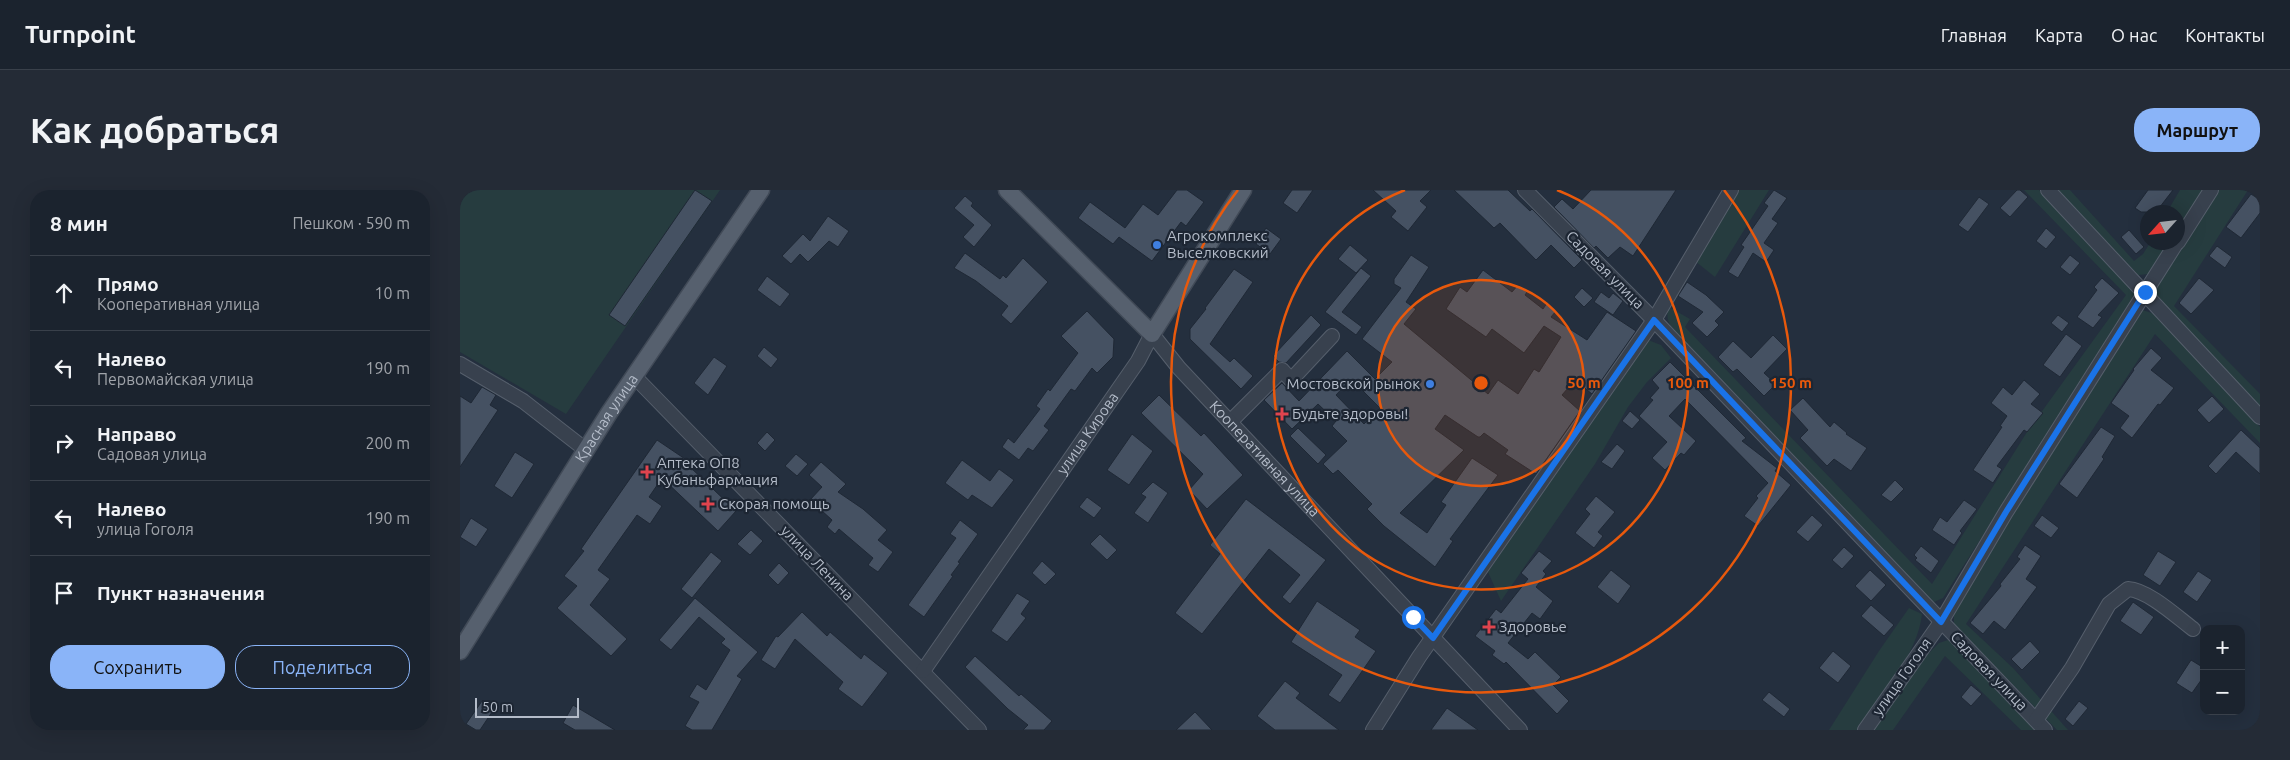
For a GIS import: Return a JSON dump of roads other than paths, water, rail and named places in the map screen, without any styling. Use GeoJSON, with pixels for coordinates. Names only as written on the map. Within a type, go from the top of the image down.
{"type":"FeatureCollection","features":[{"type":"Feature","properties":{"kind":"main road","name":"Красная улица"},"geometry":{"type":"LineString","coordinates":[[460,651],[634,376],[761,190]]}},
{"type":"Feature","properties":{"kind":"main road","name":"Кооперативная улица"},"geometry":{"type":"LineString","coordinates":[[1007,190],[1152,334]]}},
{"type":"Feature","properties":{"kind":"main road","name":"улица Кирова"},"geometry":{"type":"LineString","coordinates":[[1152,334],[1243,190]]}},
{"type":"Feature","properties":{"kind":"street","name":"Садовая улица"},"geometry":{"type":"LineString","coordinates":[[1526,190],[1654,320],[2040,725],[2109,604],[2128,589],[2136,589],[2147,595],[2193,629]]}},
{"type":"Feature","properties":{"kind":"street"},"geometry":{"type":"LineString","coordinates":[[1373,730],[1433,638],[1654,320],[1731,190]]}},
{"type":"Feature","properties":{"kind":"street"},"geometry":{"type":"LineString","coordinates":[[2048,190],[2260,417]]}},
{"type":"Feature","properties":{"kind":"street","name":"улица Гоголя"},"geometry":{"type":"LineString","coordinates":[[2185,230],[2211,190]]}},
{"type":"Feature","properties":{"kind":"street","name":"улица Гоголя"},"geometry":{"type":"LineString","coordinates":[[1866,730],[1941,622],[2006,512],[2172,250]]}},
{"type":"Feature","properties":{"kind":"street","name":"Кооперативная улица"},"geometry":{"type":"LineString","coordinates":[[1152,334],[1180,368],[1230,422],[1520,730]]}},
{"type":"Feature","properties":{"kind":"street","name":"улица Кирова"},"geometry":{"type":"LineString","coordinates":[[923,671],[1138,361],[1152,334]]}},
{"type":"Feature","properties":{"kind":"street"},"geometry":{"type":"LineString","coordinates":[[1230,422],[1282,370],[1291,380],[1332,336]]}},
{"type":"Feature","properties":{"kind":"street"},"geometry":{"type":"LineString","coordinates":[[460,364],[523,401],[586,450]]}},
{"type":"Feature","properties":{"kind":"street","name":"улица Ленина"},"geometry":{"type":"LineString","coordinates":[[634,376],[979,730]]}},
{"type":"Feature","properties":{"kind":"place","name":"Агрокомплекс Выселковский"},"geometry":{"type":"Point","coordinates":[1157,245]}},
{"type":"Feature","properties":{"kind":"place","name":"Мостовской рынок"},"geometry":{"type":"Point","coordinates":[1430,384]}},
{"type":"Feature","properties":{"kind":"place","name":"Будьте здоровы!"},"geometry":{"type":"Point","coordinates":[1282,414]}},
{"type":"Feature","properties":{"kind":"place","name":"Аптека ОП8 Кубаньфармация"},"geometry":{"type":"Point","coordinates":[647,472]}},
{"type":"Feature","properties":{"kind":"place","name":"Скорая помощь"},"geometry":{"type":"Point","coordinates":[708,504]}},
{"type":"Feature","properties":{"kind":"place","name":"Здоровье"},"geometry":{"type":"Point","coordinates":[1489,627]}}]}
